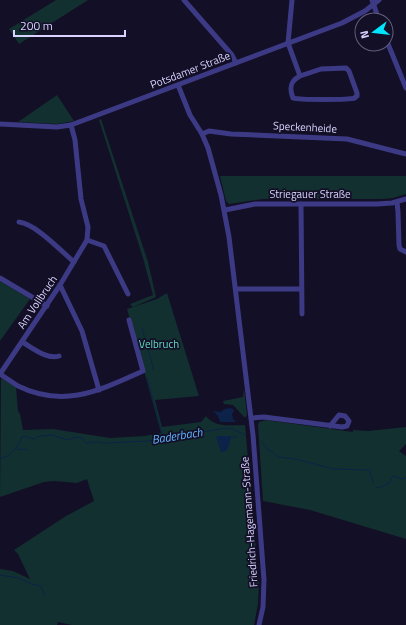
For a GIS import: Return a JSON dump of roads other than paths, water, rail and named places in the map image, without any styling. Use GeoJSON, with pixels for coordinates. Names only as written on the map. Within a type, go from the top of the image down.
{"type":"FeatureCollection","features":[{"type":"Feature","properties":{"kind":"street"},"geometry":{"type":"LineString","coordinates":[[184,0],[232,55],[236,63]]}},
{"type":"Feature","properties":{"kind":"street"},"geometry":{"type":"LineString","coordinates":[[292,0],[288,43],[300,76]]}},
{"type":"Feature","properties":{"kind":"street","name":"Potsdamer Straße"},"geometry":{"type":"LineString","coordinates":[[0,124],[57,127],[72,125],[342,23],[365,11],[373,2],[379,0]]}},
{"type":"Feature","properties":{"kind":"street"},"geometry":{"type":"LineString","coordinates":[[373,2],[376,12]]}},
{"type":"Feature","properties":{"kind":"street"},"geometry":{"type":"LineString","coordinates":[[391,52],[406,88]]}},
{"type":"Feature","properties":{"kind":"street"},"geometry":{"type":"LineString","coordinates":[[321,68],[346,68],[349,71],[357,96],[353,98],[326,100],[295,99],[292,94],[292,83],[294,79],[300,76],[321,68]]}},
{"type":"Feature","properties":{"kind":"street","name":"Friedrich-Hagemann-Straße"},"geometry":{"type":"LineString","coordinates":[[178,85],[190,116],[202,134],[211,158],[225,210],[252,418],[264,580],[263,607],[259,625]]}},
{"type":"Feature","properties":{"kind":"street"},"geometry":{"type":"LineString","coordinates":[[72,125],[81,199],[88,227],[87,240],[104,246],[128,294]]}},
{"type":"Feature","properties":{"kind":"street","name":"Speckenheide"},"geometry":{"type":"LineString","coordinates":[[202,134],[209,131],[232,134],[347,139],[406,154]]}},
{"type":"Feature","properties":{"kind":"street","name":"Striegauer Straße"},"geometry":{"type":"LineString","coordinates":[[225,210],[255,204],[377,204],[397,202],[406,199]]}},
{"type":"Feature","properties":{"kind":"street"},"geometry":{"type":"LineString","coordinates":[[397,202],[399,245],[400,249],[406,252]]}},
{"type":"Feature","properties":{"kind":"street"},"geometry":{"type":"LineString","coordinates":[[301,204],[302,314]]}},
{"type":"Feature","properties":{"kind":"street"},"geometry":{"type":"LineString","coordinates":[[19,222],[28,224],[74,262]]}},
{"type":"Feature","properties":{"kind":"street","name":"Am Vollbruch"},"geometry":{"type":"LineString","coordinates":[[0,374],[60,286],[87,240]]}},
{"type":"Feature","properties":{"kind":"street"},"geometry":{"type":"LineString","coordinates":[[0,278],[47,306]]}},
{"type":"Feature","properties":{"kind":"street"},"geometry":{"type":"LineString","coordinates":[[60,286],[82,331],[99,390]]}},
{"type":"Feature","properties":{"kind":"street"},"geometry":{"type":"LineString","coordinates":[[236,289],[301,289]]}},
{"type":"Feature","properties":{"kind":"street"},"geometry":{"type":"LineString","coordinates":[[0,374],[25,389],[48,395],[72,396],[99,390],[143,371],[129,320]]}},
{"type":"Feature","properties":{"kind":"street"},"geometry":{"type":"LineString","coordinates":[[22,342],[44,354],[56,357],[59,356]]}},
{"type":"Feature","properties":{"kind":"street"},"geometry":{"type":"LineString","coordinates":[[252,418],[264,417],[330,426]]}},
{"type":"Feature","properties":{"kind":"water"},"geometry":{"type":"Polygon","coordinates":[[[230,408],[234,411],[232,414],[233,419],[236,422],[220,422],[218,416],[213,411],[220,412],[230,408]]]}},
{"type":"Feature","properties":{"kind":"water"},"geometry":{"type":"Polygon","coordinates":[[[231,436],[229,447],[224,452],[221,452],[216,437],[231,436]]]}},
{"type":"Feature","properties":{"kind":"waterway"},"geometry":{"type":"LineString","coordinates":[[142,328],[153,367],[152,370]]}},
{"type":"Feature","properties":{"kind":"waterway"},"geometry":{"type":"LineString","coordinates":[[147,378],[163,438]]}},
{"type":"Feature","properties":{"kind":"waterway","name":"Baderbach"},"geometry":{"type":"LineString","coordinates":[[107,443],[149,441],[226,428],[233,429],[245,435]]}},
{"type":"Feature","properties":{"kind":"waterway","name":"Baderbach"},"geometry":{"type":"LineString","coordinates":[[0,458],[11,454],[22,437],[25,436],[33,439],[40,436],[52,435],[67,440],[76,437],[82,438],[86,443],[106,443]]}},
{"type":"Feature","properties":{"kind":"waterway","name":"Baderbach"},"geometry":{"type":"LineString","coordinates":[[230,437],[237,437]]}},
{"type":"Feature","properties":{"kind":"waterway","name":"Baderbach"},"geometry":{"type":"LineString","coordinates":[[261,441],[268,450],[273,452],[278,457],[295,459],[334,469],[370,470],[374,483]]}},
{"type":"Feature","properties":{"kind":"waterway"},"geometry":{"type":"LineString","coordinates":[[17,448],[20,450],[27,450]]}},
{"type":"Feature","properties":{"kind":"waterway","name":"Baderbach"},"geometry":{"type":"LineString","coordinates":[[376,487],[379,488],[389,483],[393,476],[402,479],[406,478]]}},
{"type":"Feature","properties":{"kind":"waterway"},"geometry":{"type":"LineString","coordinates":[[0,575],[19,578],[31,584],[41,586],[45,596]]}},
{"type":"Feature","properties":{"kind":"park label","name":"Velbruch"},"geometry":{"type":"Point","coordinates":[159,344]}}]}
